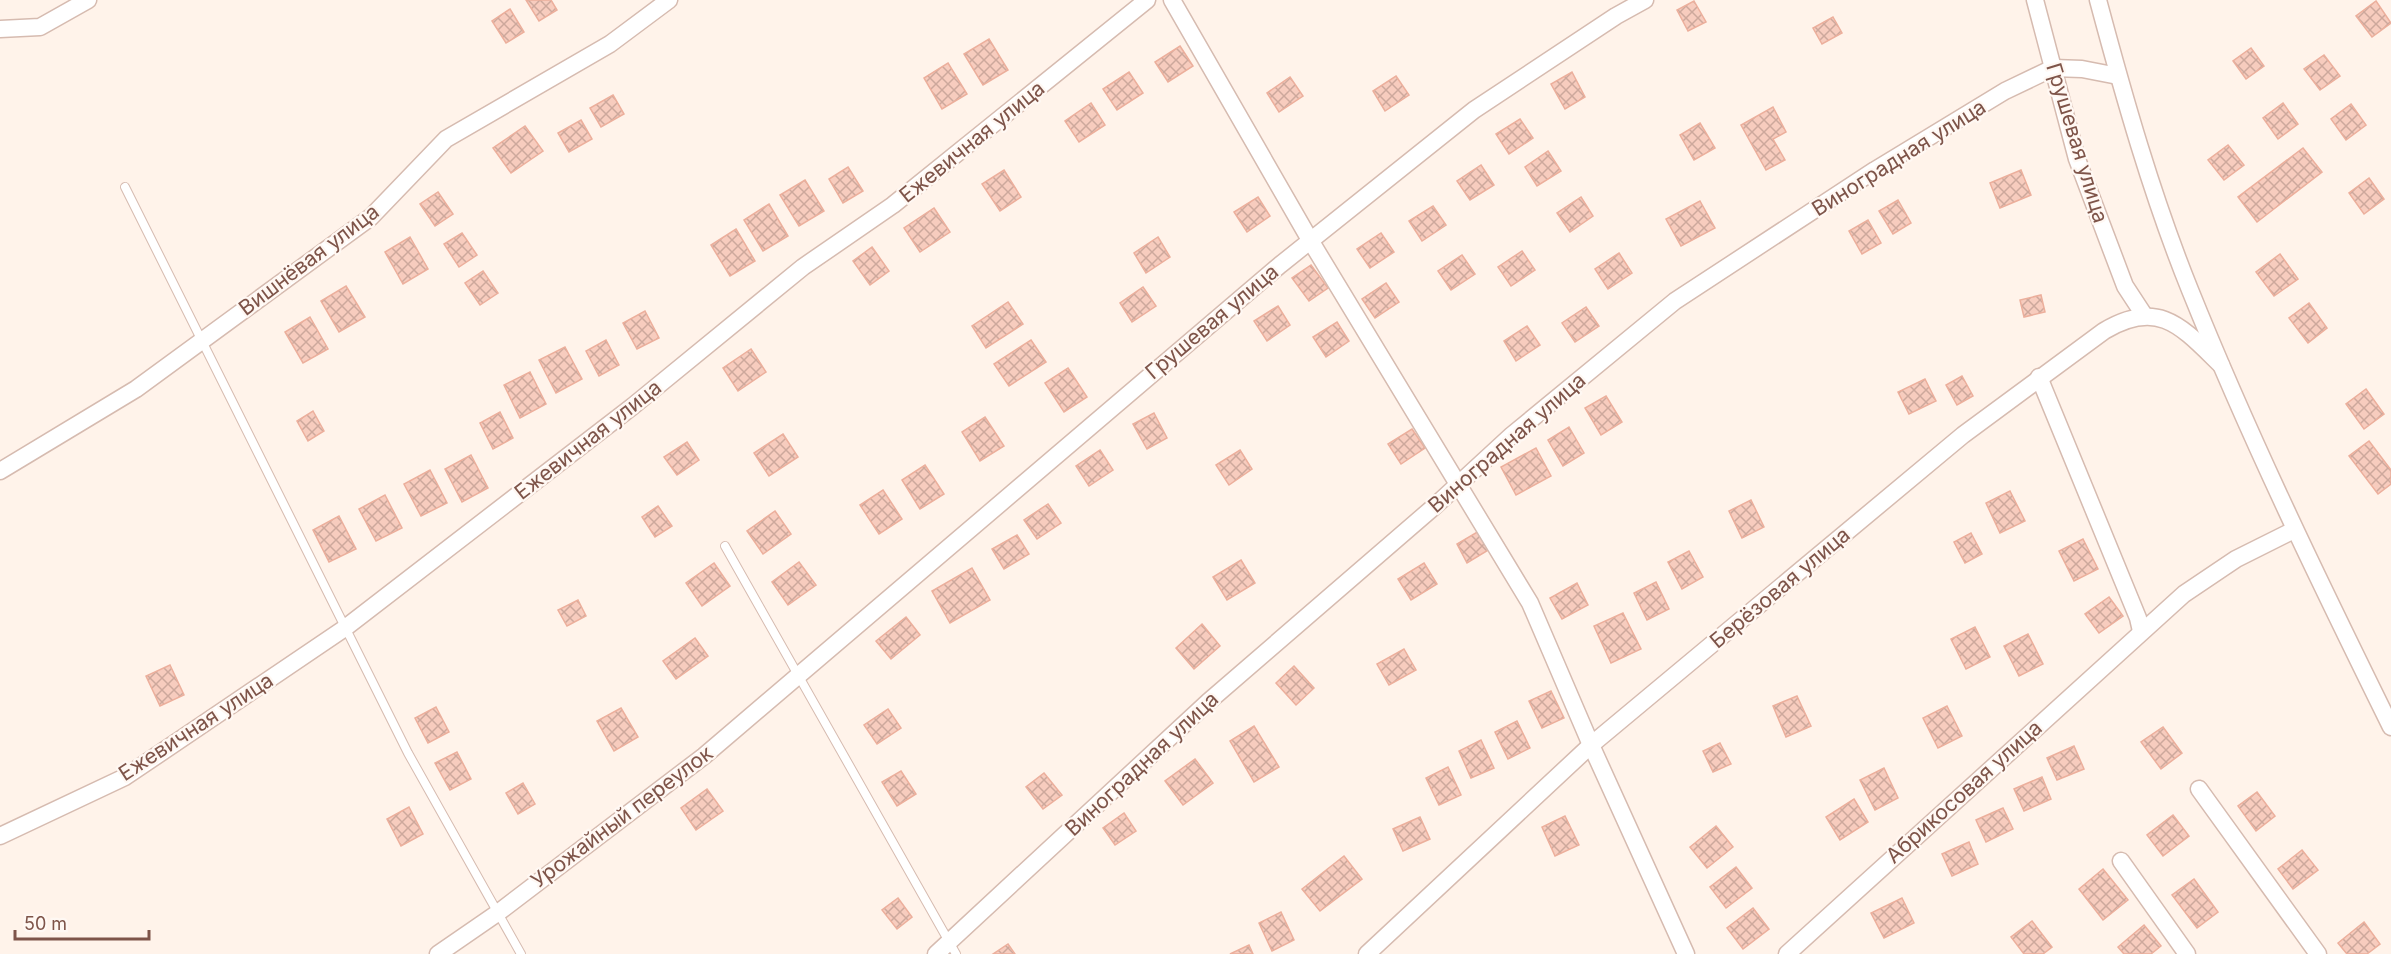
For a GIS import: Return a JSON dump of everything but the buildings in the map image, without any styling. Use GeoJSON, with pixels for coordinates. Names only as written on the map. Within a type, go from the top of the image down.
{"type":"FeatureCollection","features":[{"type":"Feature","properties":{"kind":"street"},"geometry":{"type":"LineString","coordinates":[[0,29],[40,27],[88,0]]}},
{"type":"Feature","properties":{"kind":"street","name":"Вишнёвая улица"},"geometry":{"type":"LineString","coordinates":[[0,471],[136,389],[371,217],[446,139],[610,44],[669,0]]}},
{"type":"Feature","properties":{"kind":"street","name":"Ежевичная улица"},"geometry":{"type":"LineString","coordinates":[[0,836],[125,777],[345,628],[633,406],[803,267],[893,205],[1147,0]]}},
{"type":"Feature","properties":{"kind":"street"},"geometry":{"type":"LineString","coordinates":[[1172,0],[1310,240],[1530,603],[1591,745],[1686,954]]}},
{"type":"Feature","properties":{"kind":"street","name":"Грушевая улица"},"geometry":{"type":"LineString","coordinates":[[799,674],[1310,240],[1474,111],[1616,16],[1645,0]]}},
{"type":"Feature","properties":{"kind":"street","name":"Грушевая улица"},"geometry":{"type":"LineString","coordinates":[[2035,0],[2077,159],[2125,286],[2144,315]]}},
{"type":"Feature","properties":{"kind":"street"},"geometry":{"type":"LineString","coordinates":[[2098,0],[2118,76],[2167,229],[2222,365],[2294,530],[2391,727]]}},
{"type":"Feature","properties":{"kind":"street","name":"Виноградная улица"},"geometry":{"type":"LineString","coordinates":[[936,954],[953,948],[963,930],[1208,702],[1459,485],[1512,435],[1675,301],[1875,170],[2005,91],[2053,68],[2082,69],[2118,76]]}},
{"type":"Feature","properties":{"kind":"street"},"geometry":{"type":"LineString","coordinates":[[2144,315],[2160,318],[2184,329],[2222,365]]}},
{"type":"Feature","properties":{"kind":"street","name":"Берёзовая улица"},"geometry":{"type":"LineString","coordinates":[[1367,954],[1591,745],[1963,435],[2039,377],[2119,322],[2144,315]]}},
{"type":"Feature","properties":{"kind":"street"},"geometry":{"type":"LineString","coordinates":[[2039,377],[2138,618],[2141,631]]}},
{"type":"Feature","properties":{"kind":"street","name":"Абрикосовая улица"},"geometry":{"type":"LineString","coordinates":[[1786,954],[2184,594],[2236,559],[2294,530]]}},
{"type":"Feature","properties":{"kind":"street","name":"Урожайный переулок"},"geometry":{"type":"LineString","coordinates":[[438,954],[499,912],[705,756],[799,674]]}},
{"type":"Feature","properties":{"kind":"street"},"geometry":{"type":"LineString","coordinates":[[2199,789],[2318,954]]}},
{"type":"Feature","properties":{"kind":"street"},"geometry":{"type":"LineString","coordinates":[[2121,861],[2187,954]]}},
{"type":"Feature","properties":{"kind":"lane"},"geometry":{"type":"LineString","coordinates":[[125,187],[408,753],[521,954]]}},
{"type":"Feature","properties":{"kind":"lane"},"geometry":{"type":"LineString","coordinates":[[725,546],[953,948]]}}]}
